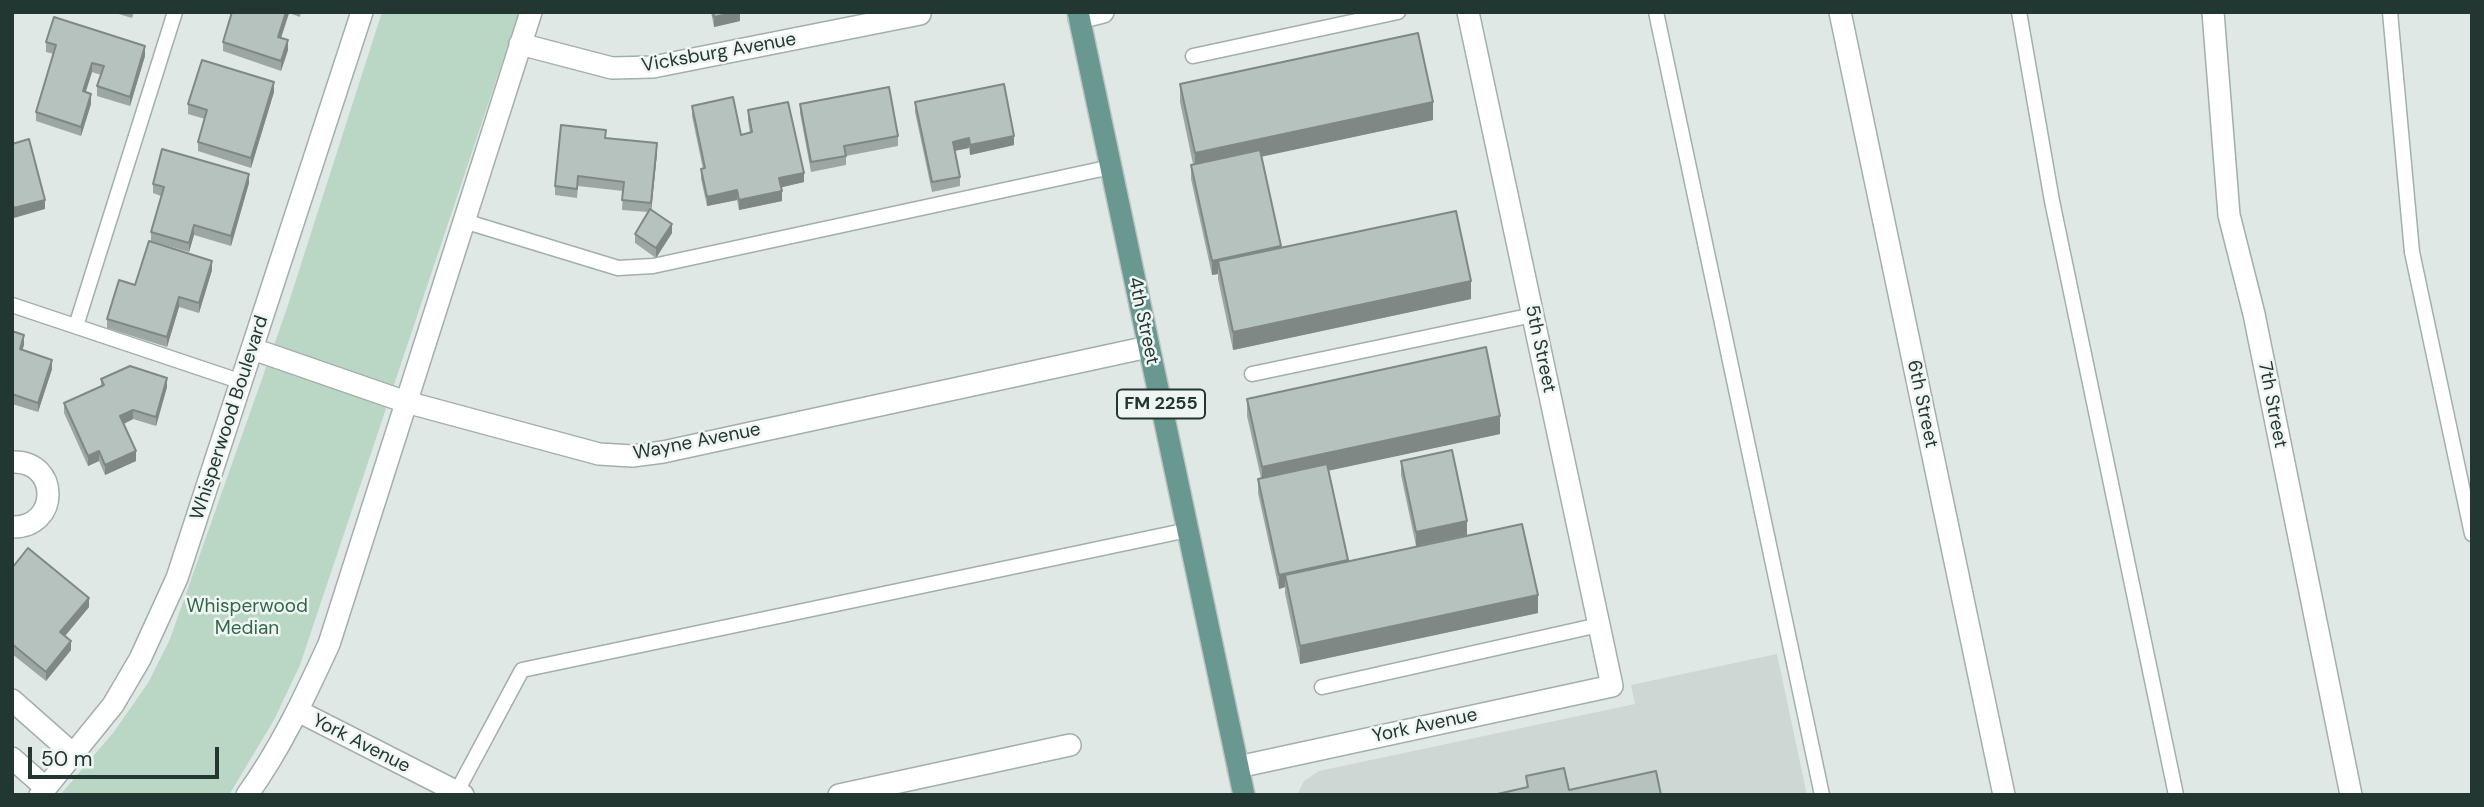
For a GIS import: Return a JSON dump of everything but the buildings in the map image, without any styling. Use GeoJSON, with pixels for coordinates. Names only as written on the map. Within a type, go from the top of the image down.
{"type":"FeatureCollection","features":[{"type":"Feature","properties":{"kind":"main road","name":"4th Street"},"geometry":{"type":"LineString","coordinates":[[1078,15],[1244,795]]}},
{"type":"Feature","properties":{"kind":"street","name":"Whisperwood Boulevard"},"geometry":{"type":"LineString","coordinates":[[43,791],[113,705],[133,670],[177,578],[362,12]]}},
{"type":"Feature","properties":{"kind":"street"},"geometry":{"type":"LineString","coordinates":[[247,795],[265,770],[298,711],[329,644],[531,12]]}},
{"type":"Feature","properties":{"kind":"street"},"geometry":{"type":"LineString","coordinates":[[1078,15],[1103,12]]}},
{"type":"Feature","properties":{"kind":"street","name":"5th Street"},"geometry":{"type":"LineString","coordinates":[[1468,12],[1612,686]]}},
{"type":"Feature","properties":{"kind":"street","name":"6th Street"},"geometry":{"type":"LineString","coordinates":[[1840,12],[2004,795]]}},
{"type":"Feature","properties":{"kind":"street","name":"7th Street"},"geometry":{"type":"LineString","coordinates":[[2213,12],[2229,215],[2253,314],[2351,795]]}},
{"type":"Feature","properties":{"kind":"street","name":"Vicksburg Avenue"},"geometry":{"type":"LineString","coordinates":[[520,44],[612,68],[653,67],[920,14]]}},
{"type":"Feature","properties":{"kind":"street","name":"Wayne Avenue"},"geometry":{"type":"LineString","coordinates":[[253,349],[407,402],[599,454],[632,456],[676,449],[1148,346]]}},
{"type":"Feature","properties":{"kind":"street"},"geometry":{"type":"LineString","coordinates":[[12,462],[32,465],[40,472],[49,492],[48,502],[36,521],[26,526],[12,527]]}},
{"type":"Feature","properties":{"kind":"street","name":"York Avenue"},"geometry":{"type":"LineString","coordinates":[[1238,767],[1612,686]]}},
{"type":"Feature","properties":{"kind":"street"},"geometry":{"type":"LineString","coordinates":[[12,699],[74,754]]}},
{"type":"Feature","properties":{"kind":"street","name":"York Avenue"},"geometry":{"type":"LineString","coordinates":[[298,711],[458,794]]}},
{"type":"Feature","properties":{"kind":"street"},"geometry":{"type":"LineString","coordinates":[[839,795],[1070,745]]}},
{"type":"Feature","properties":{"kind":"street"},"geometry":{"type":"LineString","coordinates":[[12,758],[43,791]]}},
{"type":"Feature","properties":{"kind":"lane"},"geometry":{"type":"LineString","coordinates":[[76,327],[175,12]]}},
{"type":"Feature","properties":{"kind":"lane"},"geometry":{"type":"LineString","coordinates":[[1193,56],[1398,12]]}},
{"type":"Feature","properties":{"kind":"lane"},"geometry":{"type":"LineString","coordinates":[[1656,12],[1822,795]]}},
{"type":"Feature","properties":{"kind":"lane"},"geometry":{"type":"LineString","coordinates":[[2019,12],[2052,201],[2176,795]]}},
{"type":"Feature","properties":{"kind":"lane"},"geometry":{"type":"LineString","coordinates":[[2390,12],[2412,252],[2472,534]]}},
{"type":"Feature","properties":{"kind":"lane"},"geometry":{"type":"LineString","coordinates":[[464,221],[618,268],[653,266],[1111,167]]}},
{"type":"Feature","properties":{"kind":"lane"},"geometry":{"type":"LineString","coordinates":[[12,305],[242,382]]}},
{"type":"Feature","properties":{"kind":"lane"},"geometry":{"type":"LineString","coordinates":[[1252,373],[1533,315]]}},
{"type":"Feature","properties":{"kind":"lane"},"geometry":{"type":"LineString","coordinates":[[458,794],[522,670],[1188,530]]}},
{"type":"Feature","properties":{"kind":"lane"},"geometry":{"type":"LineString","coordinates":[[1322,687],[1599,625]]}},
{"type":"Feature","properties":{"kind":"shaded area"},"geometry":{"type":"Polygon","coordinates":[[[1777,654],[1807,795],[1297,795],[1304,781],[1319,771],[1635,704],[1631,685],[1777,654]]]}},
{"type":"Feature","properties":{"kind":"green space","name":"Whisperwood Median"},"geometry":{"type":"Polygon","coordinates":[[[382,12],[519,12],[300,665],[274,720],[229,795],[60,795],[113,733],[148,683],[170,639],[286,311],[382,12]]]}}]}
